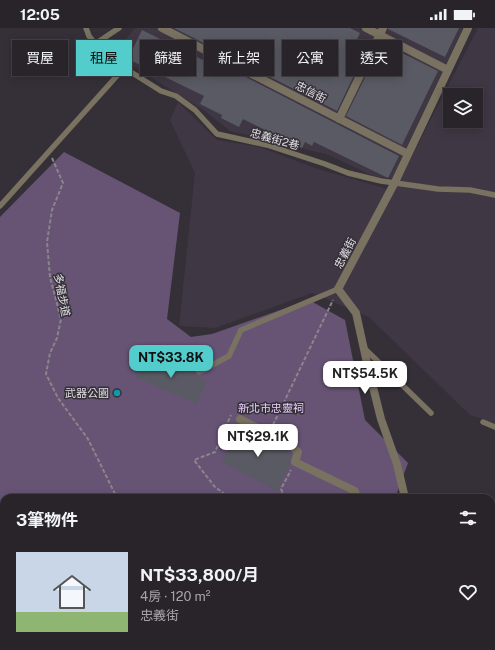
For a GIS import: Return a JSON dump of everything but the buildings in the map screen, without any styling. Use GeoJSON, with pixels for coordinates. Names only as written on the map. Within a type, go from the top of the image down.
{"type":"FeatureCollection","features":[{"type":"Feature","properties":{"kind":"street","name":"忠信街"},"geometry":{"type":"LineString","coordinates":[[162,28],[408,154]]}},
{"type":"Feature","properties":{"kind":"street"},"geometry":{"type":"LineString","coordinates":[[366,28],[381,32],[448,70]]}},
{"type":"Feature","properties":{"kind":"street","name":"忠義街"},"geometry":{"type":"LineString","coordinates":[[338,289],[395,182],[468,28]]}},
{"type":"Feature","properties":{"kind":"street"},"geometry":{"type":"LineString","coordinates":[[338,119],[381,32]]}},
{"type":"Feature","properties":{"kind":"street"},"geometry":{"type":"LineString","coordinates":[[338,289],[356,313],[382,419],[397,464],[404,494]]}},
{"type":"Feature","properties":{"kind":"street"},"geometry":{"type":"LineString","coordinates":[[240,419],[289,444],[298,452],[295,462],[355,491],[356,494]]}},
{"type":"Feature","properties":{"kind":"lane","name":"忠義街2巷"},"geometry":{"type":"LineString","coordinates":[[86,28],[88,36],[92,40]]}},
{"type":"Feature","properties":{"kind":"lane"},"geometry":{"type":"LineString","coordinates":[[101,40],[120,28]]}},
{"type":"Feature","properties":{"kind":"lane","name":"忠義街2巷"},"geometry":{"type":"LineString","coordinates":[[132,73],[161,91],[176,96],[196,110],[217,134],[287,151],[348,173],[380,181],[438,189],[470,190],[495,195]]}},
{"type":"Feature","properties":{"kind":"lane"},"geometry":{"type":"LineString","coordinates":[[0,206],[117,76]]}},
{"type":"Feature","properties":{"kind":"lane"},"geometry":{"type":"LineString","coordinates":[[199,372],[229,356],[241,330],[338,289]]}},
{"type":"Feature","properties":{"kind":"lane"},"geometry":{"type":"LineString","coordinates":[[364,347],[431,413]]}},
{"type":"Feature","properties":{"kind":"lane"},"geometry":{"type":"LineString","coordinates":[[483,422],[495,427]]}},
{"type":"Feature","properties":{"kind":"path","name":"多福步道"},"geometry":{"type":"LineString","coordinates":[[49,152],[64,183],[52,210],[47,242],[50,277],[60,319],[58,338],[50,353],[46,374],[58,398],[88,439],[115,494]]}},
{"type":"Feature","properties":{"kind":"path"},"geometry":{"type":"LineString","coordinates":[[269,434],[338,289]]}},
{"type":"Feature","properties":{"kind":"path"},"geometry":{"type":"LineString","coordinates":[[225,494],[215,487],[194,460],[215,452],[231,414],[240,419]]}},
{"type":"Feature","properties":{"kind":"path"},"geometry":{"type":"LineString","coordinates":[[284,494],[281,489],[295,462]]}},
{"type":"Feature","properties":{"kind":"shaded area"},"geometry":{"type":"Polygon","coordinates":[[[135,28],[463,28],[392,179],[373,176],[329,155],[230,131],[205,111],[149,76],[196,76],[196,40],[140,40],[140,70],[132,65],[132,40],[125,40],[135,28]]]}},
{"type":"Feature","properties":{"kind":"shaded area"},"geometry":{"type":"Polygon","coordinates":[[[478,28],[495,28],[495,423],[470,415],[369,317],[312,293],[215,328],[179,326],[195,173],[170,120],[178,102],[217,140],[259,147],[318,169],[394,191],[443,96],[443,128],[483,128],[483,88],[447,88],[478,28]]]}},
{"type":"Feature","properties":{"kind":"green space","name":"新北市忠靈祠"},"geometry":{"type":"Polygon","coordinates":[[[64,152],[180,213],[167,319],[191,337],[212,334],[309,300],[345,320],[365,420],[408,463],[397,493],[398,494],[0,494],[0,217],[64,152]]]}},
{"type":"Feature","properties":{"kind":"place","name":"武器公園"},"geometry":{"type":"Point","coordinates":[117,393]}}]}
